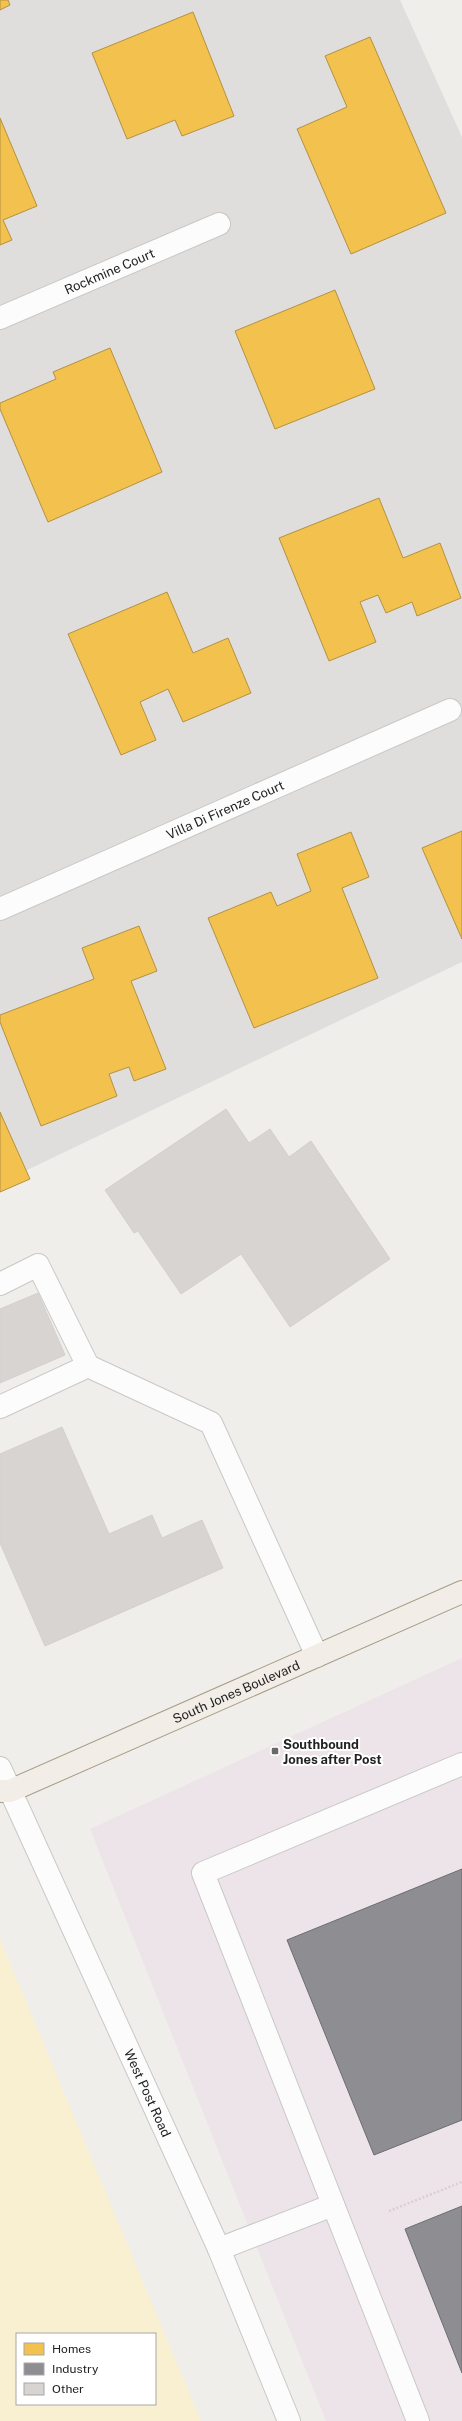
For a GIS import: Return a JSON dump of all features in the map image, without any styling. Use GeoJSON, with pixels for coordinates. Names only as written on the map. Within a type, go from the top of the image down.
{"type":"FeatureCollection","features":[{"type":"Feature","properties":{"kind":"main road","name":"South Jones Boulevard"},"geometry":{"type":"LineString","coordinates":[[3,1795],[462,1592]]}},
{"type":"Feature","properties":{"kind":"street","name":"Rockmine Court"},"geometry":{"type":"LineString","coordinates":[[0,318],[219,224]]}},
{"type":"Feature","properties":{"kind":"street","name":"Villa Di Firenze Court"},"geometry":{"type":"LineString","coordinates":[[0,909],[450,710]]}},
{"type":"Feature","properties":{"kind":"street"},"geometry":{"type":"LineString","coordinates":[[0,1284],[38,1266],[88,1366],[211,1423],[317,1656]]}},
{"type":"Feature","properties":{"kind":"street"},"geometry":{"type":"LineString","coordinates":[[0,1406],[88,1366]]}},
{"type":"Feature","properties":{"kind":"street"},"geometry":{"type":"LineString","coordinates":[[418,2421],[203,1873],[462,1764]]}},
{"type":"Feature","properties":{"kind":"street","name":"West Post Road"},"geometry":{"type":"LineString","coordinates":[[0,1768],[3,1795],[220,2249],[289,2421]]}},
{"type":"Feature","properties":{"kind":"street"},"geometry":{"type":"LineString","coordinates":[[220,2249],[333,2205]]}},
{"type":"Feature","properties":{"kind":"path"},"geometry":{"type":"LineString","coordinates":[[389,2211],[462,2182]]}},
{"type":"Feature","properties":{"kind":"shaded area"},"geometry":{"type":"Polygon","coordinates":[[[0,0],[400,0],[462,137],[462,962],[0,1183],[0,0]]]}},
{"type":"Feature","properties":{"kind":"shaded area"},"geometry":{"type":"Polygon","coordinates":[[[462,1658],[462,2421],[326,2421],[90,1829],[462,1658]]]}},
{"type":"Feature","properties":{"kind":"sand"},"geometry":{"type":"Polygon","coordinates":[[[0,1939],[201,2421],[0,2421],[0,1939]]]}},
{"type":"Feature","properties":{"kind":"building: Homes"},"geometry":{"type":"Polygon","coordinates":[[[0,0],[8,0],[10,5],[0,10],[0,0]]]}},
{"type":"Feature","properties":{"kind":"building: Homes"},"geometry":{"type":"Polygon","coordinates":[[[193,12],[234,116],[182,136],[175,120],[127,139],[92,53],[193,12]]]}},
{"type":"Feature","properties":{"kind":"building: Homes"},"geometry":{"type":"Polygon","coordinates":[[[370,37],[446,213],[351,254],[297,129],[347,107],[325,56],[370,37]]]}},
{"type":"Feature","properties":{"kind":"building: Homes"},"geometry":{"type":"Polygon","coordinates":[[[0,118],[37,206],[3,220],[12,240],[0,245],[0,118]]]}},
{"type":"Feature","properties":{"kind":"building: Homes"},"geometry":{"type":"Polygon","coordinates":[[[335,290],[375,389],[275,429],[235,331],[335,290]]]}},
{"type":"Feature","properties":{"kind":"building: Homes"},"geometry":{"type":"Polygon","coordinates":[[[110,348],[162,472],[48,522],[0,409],[0,403],[56,379],[53,372],[110,348]]]}},
{"type":"Feature","properties":{"kind":"building: Homes"},"geometry":{"type":"Polygon","coordinates":[[[379,498],[403,558],[440,543],[461,598],[417,616],[412,602],[386,613],[378,595],[360,602],[376,642],[329,661],[279,538],[379,498]]]}},
{"type":"Feature","properties":{"kind":"building: Homes"},"geometry":{"type":"Polygon","coordinates":[[[167,592],[193,653],[228,638],[251,693],[183,722],[168,689],[140,702],[156,740],[121,755],[68,634],[167,592]]]}},
{"type":"Feature","properties":{"kind":"building: Homes"},"geometry":{"type":"Polygon","coordinates":[[[462,831],[462,939],[422,848],[462,831]]]}},
{"type":"Feature","properties":{"kind":"building: Homes"},"geometry":{"type":"Polygon","coordinates":[[[351,832],[369,877],[342,888],[378,978],[254,1028],[208,918],[271,892],[277,906],[311,891],[297,854],[351,832]]]}},
{"type":"Feature","properties":{"kind":"building: Homes"},"geometry":{"type":"Polygon","coordinates":[[[139,926],[157,971],[131,981],[166,1069],[134,1081],[129,1067],[109,1074],[117,1096],[41,1126],[0,1022],[0,1015],[94,979],[82,948],[139,926]]]}},
{"type":"Feature","properties":{"kind":"building: Homes"},"geometry":{"type":"Polygon","coordinates":[[[0,1112],[30,1179],[0,1192],[0,1112]]]}},
{"type":"Feature","properties":{"kind":"building: Industry"},"geometry":{"type":"Polygon","coordinates":[[[462,1869],[462,2120],[374,2155],[287,1940],[462,1869]]]}},
{"type":"Feature","properties":{"kind":"building: Industry"},"geometry":{"type":"Polygon","coordinates":[[[462,2206],[462,2373],[405,2229],[462,2206]]]}},
{"type":"Feature","properties":{"kind":"building: Other"},"geometry":{"type":"Polygon","coordinates":[[[226,1109],[249,1143],[270,1129],[289,1157],[311,1141],[390,1259],[290,1327],[241,1254],[181,1294],[138,1231],[134,1233],[105,1190],[226,1109]]]}},
{"type":"Feature","properties":{"kind":"building: Other"},"geometry":{"type":"Polygon","coordinates":[[[38,1293],[65,1355],[0,1383],[0,1309],[38,1293]]]}},
{"type":"Feature","properties":{"kind":"building: Other"},"geometry":{"type":"Polygon","coordinates":[[[62,1427],[109,1534],[152,1515],[162,1538],[202,1520],[223,1568],[45,1646],[0,1543],[0,1454],[62,1427]]]}},
{"type":"Feature","properties":{"kind":"place","name":"Southbound Jones after Post"},"geometry":{"type":"Point","coordinates":[275,1751]}}]}
